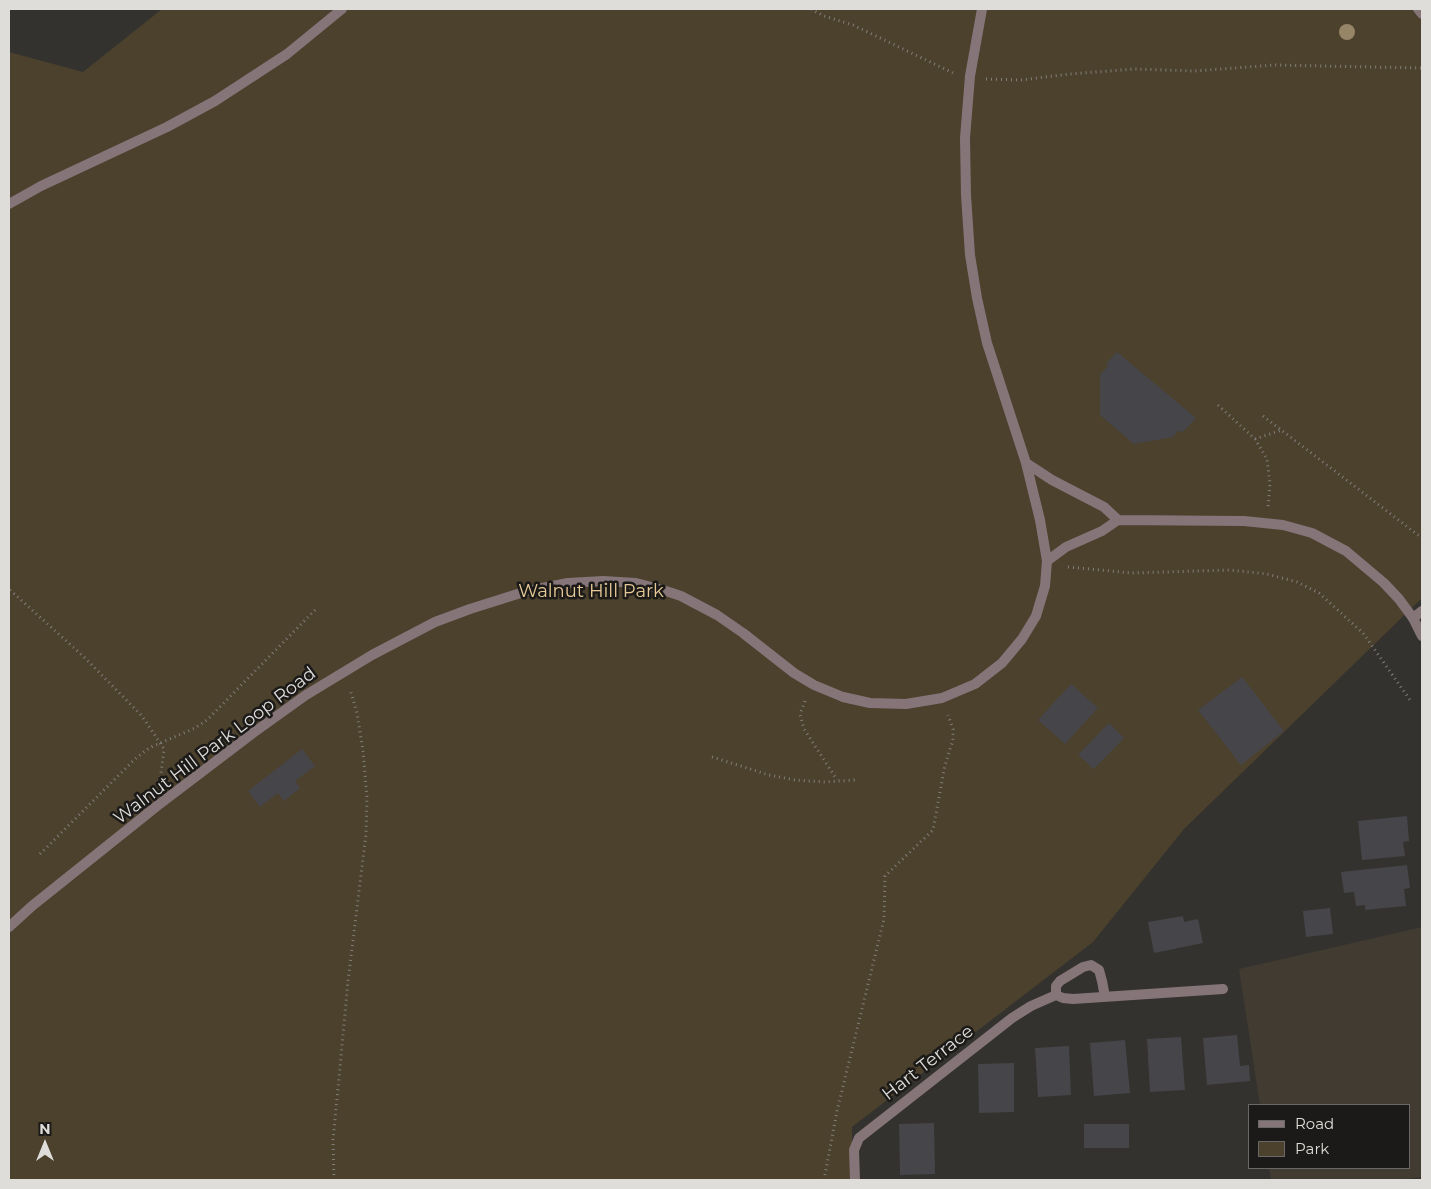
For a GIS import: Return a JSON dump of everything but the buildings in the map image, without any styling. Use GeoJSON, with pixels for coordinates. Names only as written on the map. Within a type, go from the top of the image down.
{"type":"FeatureCollection","features":[{"type":"Feature","properties":{"kind":"street"},"geometry":{"type":"LineString","coordinates":[[9,204],[41,186],[167,127],[215,101],[287,54],[342,9]]}},
{"type":"Feature","properties":{"kind":"street","name":"Walnut Hill Park Loop Road"},"geometry":{"type":"LineString","coordinates":[[9,927],[32,906],[157,806],[278,714],[406,636],[459,612],[535,590],[568,583],[603,581],[644,585],[672,593],[700,606],[735,627],[811,684],[835,694],[870,703],[906,704],[942,698],[959,692],[982,680],[1002,664],[1030,628],[1045,586],[1047,560],[1040,520],[1026,463],[992,360],[979,313],[969,240],[964,156],[970,76],[982,9]]}},
{"type":"Feature","properties":{"kind":"street"},"geometry":{"type":"LineString","coordinates":[[1418,9],[1422,14]]}},
{"type":"Feature","properties":{"kind":"street"},"geometry":{"type":"LineString","coordinates":[[1026,463],[1052,480],[1104,507],[1118,520]]}},
{"type":"Feature","properties":{"kind":"street"},"geometry":{"type":"LineString","coordinates":[[1047,560],[1057,552],[1079,540],[1102,531],[1118,520],[1244,521],[1304,530],[1346,551],[1384,583],[1413,618],[1422,636]]}},
{"type":"Feature","properties":{"kind":"street"},"geometry":{"type":"LineString","coordinates":[[1413,618],[1422,611]]}},
{"type":"Feature","properties":{"kind":"street","name":"Hart Terrace"},"geometry":{"type":"LineString","coordinates":[[855,1180],[854,1150],[858,1138],[1012,1018],[1056,994],[1056,986],[1060,981],[1083,967],[1091,965],[1099,970],[1105,997]]}},
{"type":"Feature","properties":{"kind":"street"},"geometry":{"type":"LineString","coordinates":[[1056,994],[1063,998],[1073,999],[1223,990]]}},
{"type":"Feature","properties":{"kind":"path"},"geometry":{"type":"LineString","coordinates":[[812,9],[824,16],[853,25],[951,73],[989,80],[1021,80],[1135,69],[1194,71],[1275,66],[1422,68]]}},
{"type":"Feature","properties":{"kind":"path"},"geometry":{"type":"LineString","coordinates":[[1218,404],[1255,439],[1267,458],[1270,484],[1266,523]]}},
{"type":"Feature","properties":{"kind":"path"},"geometry":{"type":"LineString","coordinates":[[1263,416],[1422,538]]}},
{"type":"Feature","properties":{"kind":"path"},"geometry":{"type":"LineString","coordinates":[[1255,439],[1282,430]]}},
{"type":"Feature","properties":{"kind":"path"},"geometry":{"type":"LineString","coordinates":[[1057,552],[1068,567],[1092,570],[1132,573],[1230,570],[1267,574],[1298,582],[1319,593],[1363,633],[1410,700]]}},
{"type":"Feature","properties":{"kind":"path"},"geometry":{"type":"LineString","coordinates":[[10,590],[84,657],[142,716],[164,749],[157,806]]}},
{"type":"Feature","properties":{"kind":"path"},"geometry":{"type":"LineString","coordinates":[[40,854],[135,759],[149,748],[195,728],[207,720],[318,608]]}},
{"type":"Feature","properties":{"kind":"path"},"geometry":{"type":"LineString","coordinates":[[334,1180],[333,1140],[348,981],[366,834],[367,807],[363,751],[357,713],[343,673]]}},
{"type":"Feature","properties":{"kind":"path"},"geometry":{"type":"LineString","coordinates":[[811,684],[800,714],[804,729],[837,780]]}},
{"type":"Feature","properties":{"kind":"path"},"geometry":{"type":"LineString","coordinates":[[824,1180],[837,1111],[884,919],[885,876],[933,830],[944,765],[953,740],[953,729],[942,698]]}},
{"type":"Feature","properties":{"kind":"path"},"geometry":{"type":"LineString","coordinates":[[712,757],[769,775],[795,780],[825,782],[855,780]]}},
{"type":"Feature","properties":{"kind":"shaded area"},"geometry":{"type":"Polygon","coordinates":[[[1422,927],[1422,1177],[1399,1180],[1271,1180],[1269,1169],[1411,1169],[1411,1104],[1260,1104],[1239,969],[1422,927]]]}},
{"type":"Feature","properties":{"kind":"green space","name":"Walnut Hill Park"},"geometry":{"type":"Polygon","coordinates":[[[162,9],[1422,9],[1422,598],[1184,829],[1093,942],[852,1127],[852,1180],[9,1180],[9,52],[83,72],[162,9]]]}}]}
